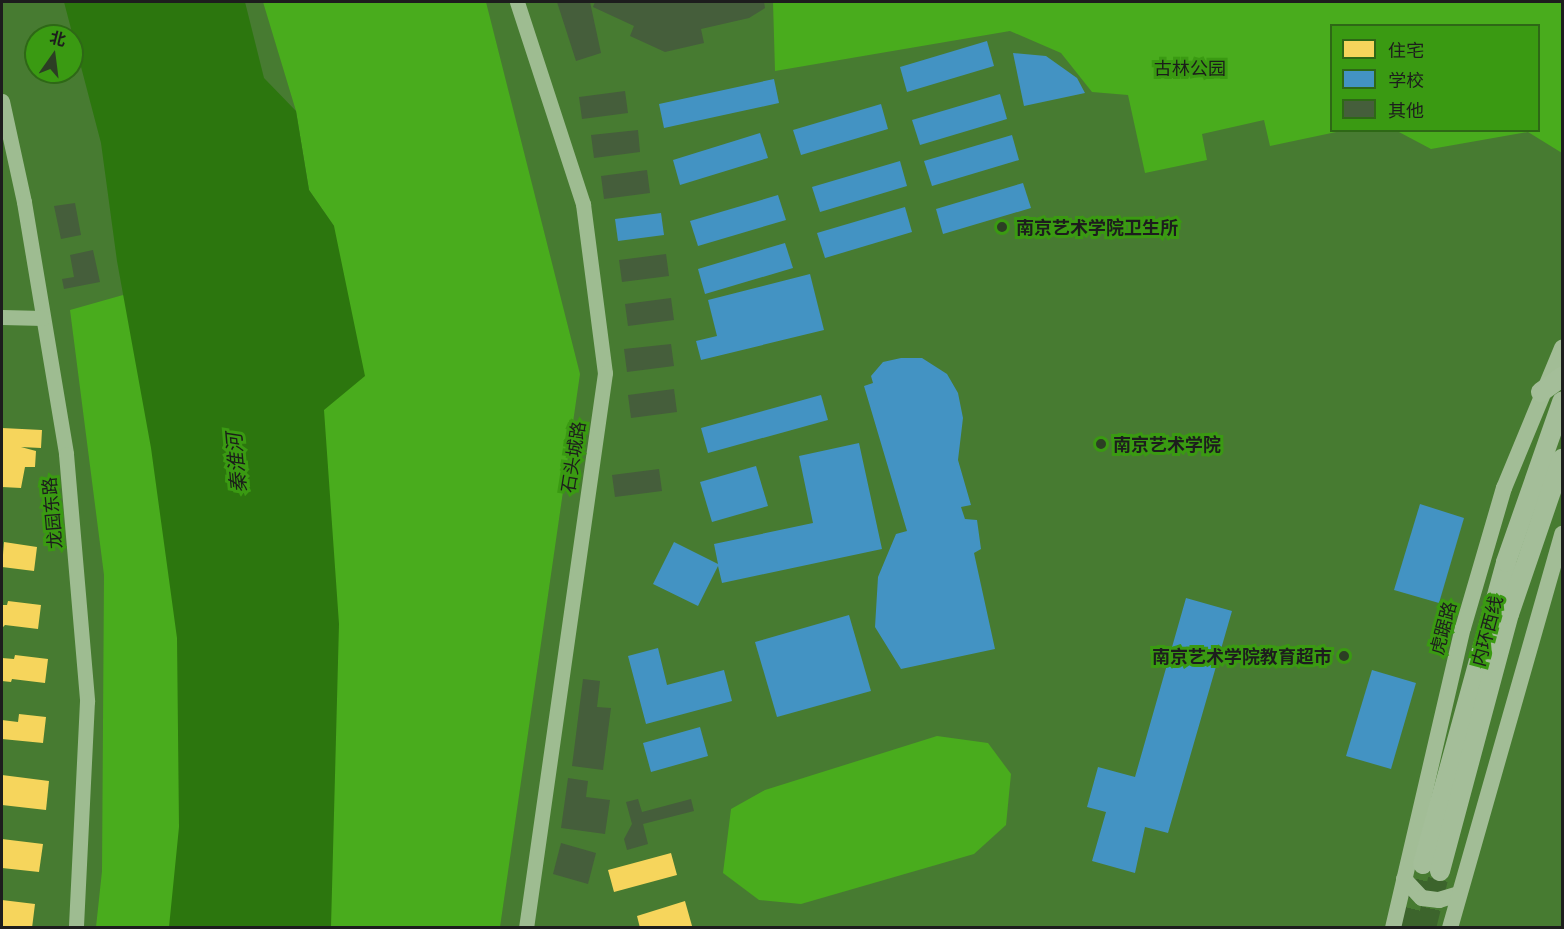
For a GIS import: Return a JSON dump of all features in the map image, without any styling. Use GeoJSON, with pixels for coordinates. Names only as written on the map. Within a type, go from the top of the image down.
{"type":"FeatureCollection","features":[{"type":"Feature","properties":{"kind":"highway"},"geometry":{"type":"LineString","coordinates":[[1541,392],[1563,377]]}},
{"type":"Feature","properties":{"kind":"highway","name":"内环西线"},"geometry":{"type":"LineString","coordinates":[[1563,402],[1506,562],[1431,867],[1509,614],[1563,459]]}},
{"type":"Feature","properties":{"kind":"main road","name":"虎踞路"},"geometry":{"type":"LineString","coordinates":[[1393,927],[1463,628],[1504,488],[1541,392],[1563,348]]}},
{"type":"Feature","properties":{"kind":"main road"},"geometry":{"type":"LineString","coordinates":[[1450,927],[1563,534]]}},
{"type":"Feature","properties":{"kind":"main road"},"geometry":{"type":"LineString","coordinates":[[1404,879],[1422,898],[1439,900],[1459,894]]}},
{"type":"Feature","properties":{"kind":"street","name":"石头城路"},"geometry":{"type":"LineString","coordinates":[[517,2],[583,204],[605,374],[526,927]]}},
{"type":"Feature","properties":{"kind":"street","name":"龙园东路"},"geometry":{"type":"LineString","coordinates":[[2,101],[66,454],[87,701],[76,927]]}},
{"type":"Feature","properties":{"kind":"street"},"geometry":{"type":"LineString","coordinates":[[2,317],[43,318]]}},
{"type":"Feature","properties":{"kind":"green space"},"geometry":{"type":"Polygon","coordinates":[[[263,2],[486,2],[580,374],[500,927],[96,927],[102,871],[104,575],[70,310],[123,295],[324,409],[334,226],[309,190],[296,111],[263,2]]]}},
{"type":"Feature","properties":{"kind":"green space","name":"古林公园"},"geometry":{"type":"Polygon","coordinates":[[[773,2],[1562,2],[1562,153],[1528,132],[1540,132],[1540,24],[1330,24],[1330,132],[1336,132],[1270,146],[1264,120],[1202,134],[1207,160],[1145,173],[1128,95],[1092,92],[1061,53],[1010,31],[775,71],[773,2]]]}},
{"type":"Feature","properties":{"kind":"green space","name":"古林公园"},"geometry":{"type":"Polygon","coordinates":[[[1399,132],[1528,132],[1431,149],[1399,132]]]}},
{"type":"Feature","properties":{"kind":"green space"},"geometry":{"type":"Polygon","coordinates":[[[937,736],[988,743],[1011,774],[1006,825],[974,854],[801,904],[759,900],[723,873],[731,809],[765,790],[937,736]]]}},
{"type":"Feature","properties":{"kind":"water","name":"秦淮河"},"geometry":{"type":"Polygon","coordinates":[[[64,2],[245,2],[264,78],[296,111],[309,190],[334,226],[365,376],[324,410],[339,624],[331,927],[169,927],[179,827],[177,638],[151,448],[117,261],[101,143],[84,78],[84,24],[70,24],[64,2]]]}},
{"type":"Feature","properties":{"kind":"building: 住宅"},"geometry":{"type":"Polygon","coordinates":[[[2,428],[42,430],[41,448],[21,447],[36,451],[35,467],[25,467],[21,488],[2,487],[2,428]]]}},
{"type":"Feature","properties":{"kind":"building: 住宅"},"geometry":{"type":"Polygon","coordinates":[[[4,542],[37,547],[34,571],[2,567],[4,542]]]}},
{"type":"Feature","properties":{"kind":"building: 住宅"},"geometry":{"type":"Polygon","coordinates":[[[8,601],[41,605],[38,629],[5,625],[2,628],[2,605],[7,605],[8,601]]]}},
{"type":"Feature","properties":{"kind":"building: 住宅"},"geometry":{"type":"Polygon","coordinates":[[[15,655],[48,659],[45,683],[12,679],[11,682],[2,681],[2,658],[14,659],[15,655]]]}},
{"type":"Feature","properties":{"kind":"building: 住宅"},"geometry":{"type":"Polygon","coordinates":[[[19,714],[46,717],[43,743],[2,739],[2,720],[18,722],[19,714]]]}},
{"type":"Feature","properties":{"kind":"building: 住宅"},"geometry":{"type":"Polygon","coordinates":[[[2,775],[49,781],[46,810],[2,805],[2,775]]]}},
{"type":"Feature","properties":{"kind":"building: 住宅"},"geometry":{"type":"Polygon","coordinates":[[[2,839],[43,844],[39,872],[2,868],[2,839]]]}},
{"type":"Feature","properties":{"kind":"building: 住宅"},"geometry":{"type":"Polygon","coordinates":[[[671,853],[677,875],[614,892],[608,870],[671,853]]]}},
{"type":"Feature","properties":{"kind":"building: 住宅"},"geometry":{"type":"Polygon","coordinates":[[[2,900],[35,904],[32,928],[2,928],[2,900]]]}},
{"type":"Feature","properties":{"kind":"building: 住宅"},"geometry":{"type":"Polygon","coordinates":[[[685,901],[692,926],[640,928],[637,916],[685,901]]]}},
{"type":"Feature","properties":{"kind":"building: 学校"},"geometry":{"type":"Polygon","coordinates":[[[987,41],[994,66],[907,92],[900,67],[987,41]]]}},
{"type":"Feature","properties":{"kind":"building: 学校"},"geometry":{"type":"Polygon","coordinates":[[[1013,53],[1046,56],[1077,78],[1085,93],[1024,106],[1013,53]]]}},
{"type":"Feature","properties":{"kind":"building: 学校"},"geometry":{"type":"Polygon","coordinates":[[[774,79],[779,103],[664,128],[659,104],[774,79]]]}},
{"type":"Feature","properties":{"kind":"building: 学校"},"geometry":{"type":"Polygon","coordinates":[[[1000,94],[1007,119],[920,145],[912,120],[1000,94]]]}},
{"type":"Feature","properties":{"kind":"building: 学校"},"geometry":{"type":"Polygon","coordinates":[[[881,104],[888,129],[801,155],[793,130],[881,104]]]}},
{"type":"Feature","properties":{"kind":"building: 学校"},"geometry":{"type":"Polygon","coordinates":[[[760,133],[768,158],[680,185],[673,160],[760,133]]]}},
{"type":"Feature","properties":{"kind":"building: 学校"},"geometry":{"type":"Polygon","coordinates":[[[1012,135],[1019,160],[932,186],[924,161],[1012,135]]]}},
{"type":"Feature","properties":{"kind":"building: 学校"},"geometry":{"type":"Polygon","coordinates":[[[900,161],[907,186],[820,212],[812,187],[900,161]]]}},
{"type":"Feature","properties":{"kind":"building: 学校"},"geometry":{"type":"Polygon","coordinates":[[[1023,183],[1031,208],[943,234],[936,209],[1023,183]]]}},
{"type":"Feature","properties":{"kind":"building: 学校"},"geometry":{"type":"Polygon","coordinates":[[[778,195],[786,220],[698,246],[690,221],[778,195]]]}},
{"type":"Feature","properties":{"kind":"building: 学校"},"geometry":{"type":"Polygon","coordinates":[[[905,207],[912,232],[825,258],[817,233],[905,207]]]}},
{"type":"Feature","properties":{"kind":"building: 学校"},"geometry":{"type":"Polygon","coordinates":[[[661,213],[664,235],[618,241],[615,219],[661,213]]]}},
{"type":"Feature","properties":{"kind":"building: 学校"},"geometry":{"type":"Polygon","coordinates":[[[785,243],[793,268],[705,294],[698,269],[785,243]]]}},
{"type":"Feature","properties":{"kind":"building: 学校"},"geometry":{"type":"Polygon","coordinates":[[[810,274],[824,330],[701,360],[696,341],[717,336],[708,300],[810,274]]]}},
{"type":"Feature","properties":{"kind":"building: 学校"},"geometry":{"type":"Polygon","coordinates":[[[901,358],[922,358],[947,374],[958,393],[963,418],[958,460],[971,505],[961,507],[965,519],[977,520],[981,549],[974,553],[995,649],[901,669],[875,627],[878,577],[896,534],[907,531],[864,386],[873,383],[871,376],[883,362],[901,358]]]}},
{"type":"Feature","properties":{"kind":"building: 学校"},"geometry":{"type":"Polygon","coordinates":[[[821,395],[828,420],[708,453],[701,428],[821,395]]]}},
{"type":"Feature","properties":{"kind":"building: 学校"},"geometry":{"type":"Polygon","coordinates":[[[859,443],[882,549],[722,583],[718,566],[698,606],[653,584],[674,542],[718,564],[714,544],[813,523],[799,456],[859,443]]]}},
{"type":"Feature","properties":{"kind":"building: 学校"},"geometry":{"type":"Polygon","coordinates":[[[756,466],[768,506],[712,522],[700,482],[756,466]]]}},
{"type":"Feature","properties":{"kind":"building: 学校"},"geometry":{"type":"Polygon","coordinates":[[[1420,504],[1464,518],[1439,603],[1394,590],[1420,504]]]}},
{"type":"Feature","properties":{"kind":"building: 学校"},"geometry":{"type":"Polygon","coordinates":[[[1186,598],[1232,611],[1168,833],[1145,827],[1135,873],[1092,861],[1106,812],[1087,807],[1098,767],[1135,777],[1186,598]]]}},
{"type":"Feature","properties":{"kind":"building: 学校"},"geometry":{"type":"Polygon","coordinates":[[[849,615],[871,691],[777,717],[755,642],[849,615]]]}},
{"type":"Feature","properties":{"kind":"building: 学校"},"geometry":{"type":"Polygon","coordinates":[[[658,648],[667,685],[724,670],[732,701],[646,724],[628,656],[658,648]]]}},
{"type":"Feature","properties":{"kind":"building: 学校"},"geometry":{"type":"Polygon","coordinates":[[[1372,670],[1416,683],[1391,769],[1346,756],[1372,670]]]}},
{"type":"Feature","properties":{"kind":"building: 学校"},"geometry":{"type":"Polygon","coordinates":[[[700,727],[708,756],[651,772],[643,743],[700,727]]]}},
{"type":"Feature","properties":{"kind":"building: 其他"},"geometry":{"type":"Polygon","coordinates":[[[557,2],[590,2],[601,53],[576,61],[557,2]]]}},
{"type":"Feature","properties":{"kind":"building: 其他"},"geometry":{"type":"Polygon","coordinates":[[[595,2],[764,2],[765,8],[749,18],[701,29],[704,43],[665,52],[630,36],[634,26],[593,7],[595,2]]]}},
{"type":"Feature","properties":{"kind":"building: 其他"},"geometry":{"type":"Polygon","coordinates":[[[625,91],[628,113],[582,119],[579,97],[625,91]]]}},
{"type":"Feature","properties":{"kind":"building: 其他"},"geometry":{"type":"Polygon","coordinates":[[[638,130],[640,152],[594,158],[591,135],[638,130]]]}},
{"type":"Feature","properties":{"kind":"building: 其他"},"geometry":{"type":"Polygon","coordinates":[[[647,170],[650,193],[604,199],[601,176],[647,170]]]}},
{"type":"Feature","properties":{"kind":"building: 其他"},"geometry":{"type":"Polygon","coordinates":[[[75,203],[81,235],[61,239],[54,206],[75,203]]]}},
{"type":"Feature","properties":{"kind":"building: 其他"},"geometry":{"type":"Polygon","coordinates":[[[93,250],[100,282],[64,289],[62,279],[74,277],[70,255],[93,250]]]}},
{"type":"Feature","properties":{"kind":"building: 其他"},"geometry":{"type":"Polygon","coordinates":[[[666,254],[669,276],[622,282],[619,260],[666,254]]]}},
{"type":"Feature","properties":{"kind":"building: 其他"},"geometry":{"type":"Polygon","coordinates":[[[671,298],[674,320],[628,326],[625,304],[671,298]]]}},
{"type":"Feature","properties":{"kind":"building: 其他"},"geometry":{"type":"Polygon","coordinates":[[[671,344],[674,366],[627,372],[624,349],[671,344]]]}},
{"type":"Feature","properties":{"kind":"building: 其他"},"geometry":{"type":"Polygon","coordinates":[[[674,389],[677,412],[631,418],[628,395],[674,389]]]}},
{"type":"Feature","properties":{"kind":"building: 其他"},"geometry":{"type":"Polygon","coordinates":[[[659,469],[662,491],[615,497],[612,475],[659,469]]]}},
{"type":"Feature","properties":{"kind":"building: 其他"},"geometry":{"type":"Polygon","coordinates":[[[583,679],[600,681],[597,707],[611,708],[603,770],[572,766],[583,679]]]}},
{"type":"Feature","properties":{"kind":"building: 其他"},"geometry":{"type":"Polygon","coordinates":[[[568,778],[588,781],[586,797],[610,800],[605,834],[561,828],[568,778]]]}},
{"type":"Feature","properties":{"kind":"building: 其他"},"geometry":{"type":"Polygon","coordinates":[[[638,799],[642,812],[691,799],[694,811],[643,824],[648,844],[627,850],[624,839],[632,824],[626,802],[638,799]]]}},
{"type":"Feature","properties":{"kind":"building: 其他"},"geometry":{"type":"Polygon","coordinates":[[[561,843],[596,853],[588,884],[553,874],[561,843]]]}},
{"type":"Feature","properties":{"kind":"tunnel"},"geometry":{"type":"LineString","coordinates":[[1407,928],[1423,864]]}},
{"type":"Feature","properties":{"kind":"tunnel"},"geometry":{"type":"LineString","coordinates":[[1426,928],[1440,871]]}},
{"type":"Feature","properties":{"kind":"place","name":"南京艺术学院卫生所"},"geometry":{"type":"Point","coordinates":[1002,227]}},
{"type":"Feature","properties":{"kind":"place","name":"南京艺术学院"},"geometry":{"type":"Point","coordinates":[1101,444]}},
{"type":"Feature","properties":{"kind":"place","name":"南京艺术学院教育超市"},"geometry":{"type":"Point","coordinates":[1344,656]}}]}
